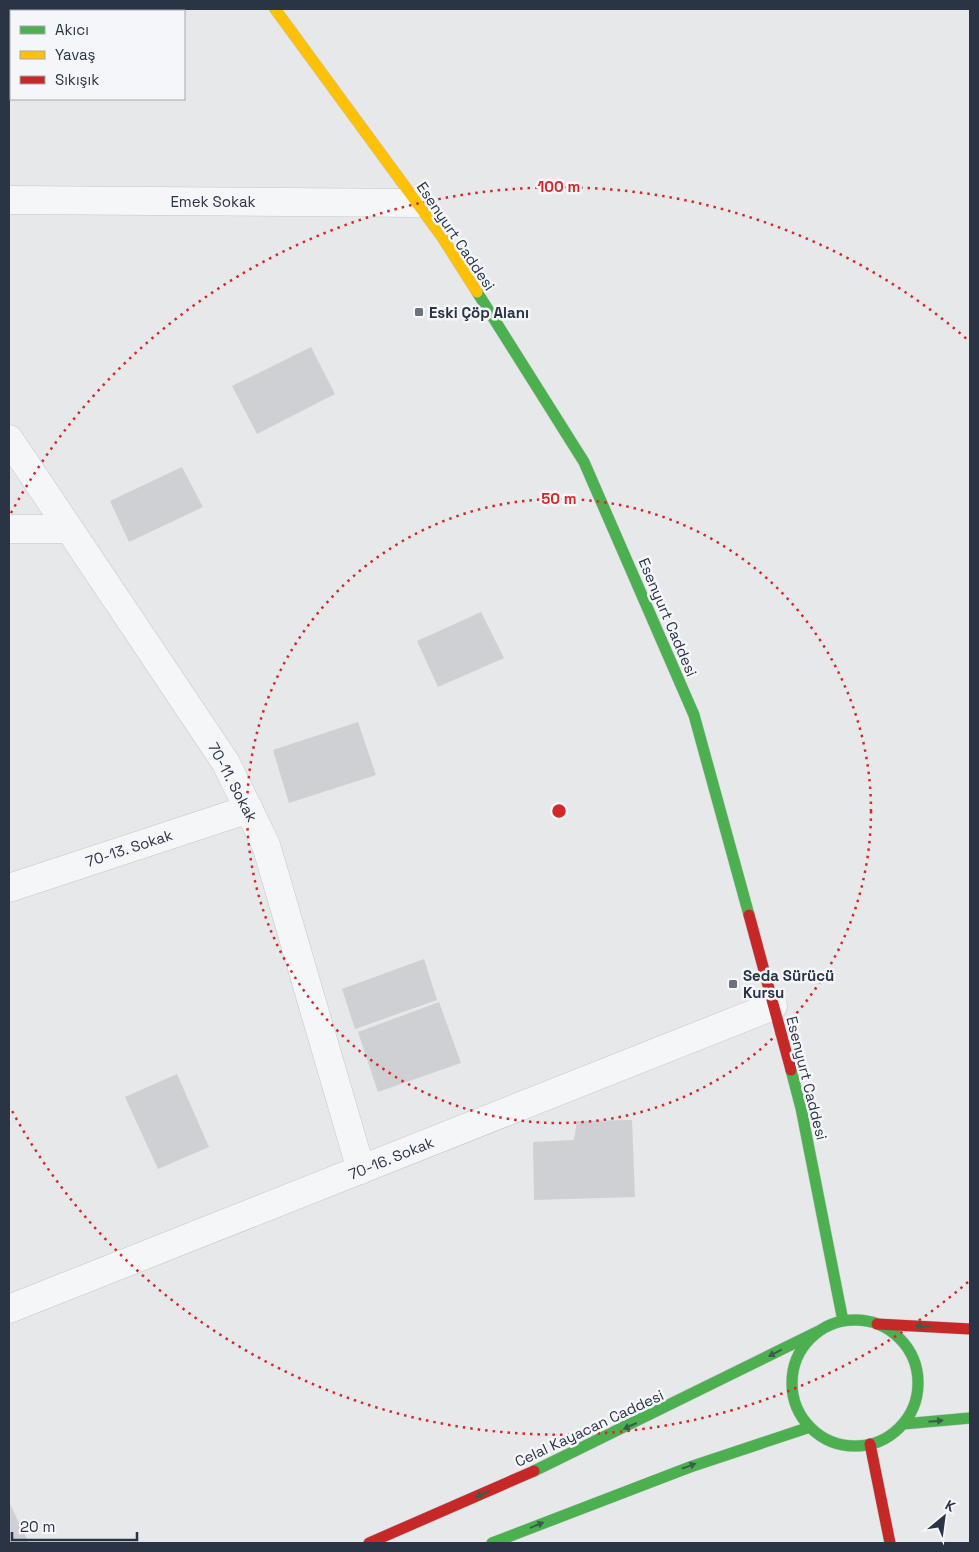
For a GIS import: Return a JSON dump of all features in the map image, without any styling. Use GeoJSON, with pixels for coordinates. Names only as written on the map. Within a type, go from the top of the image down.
{"type":"FeatureCollection","features":[{"type":"Feature","properties":{"kind":"street","name":"Esenyurt Caddesi"},"geometry":{"type":"LineString","coordinates":[[275,9],[442,237],[584,462],[694,715],[801,1108],[843,1321]]}},
{"type":"Feature","properties":{"kind":"street","name":"Emek Sokak"},"geometry":{"type":"LineString","coordinates":[[9,200],[417,203]]}},
{"type":"Feature","properties":{"kind":"street","name":"70-11. Sokak"},"geometry":{"type":"LineString","coordinates":[[9,439],[226,763],[266,845],[361,1170]]}},
{"type":"Feature","properties":{"kind":"street"},"geometry":{"type":"LineString","coordinates":[[9,529],[68,529]]}},
{"type":"Feature","properties":{"kind":"street","name":"70-13. Sokak"},"geometry":{"type":"LineString","coordinates":[[9,888],[248,808]]}},
{"type":"Feature","properties":{"kind":"street","name":"70-16. Sokak"},"geometry":{"type":"LineString","coordinates":[[9,1309],[773,1006]]}},
{"type":"Feature","properties":{"kind":"street"},"geometry":{"type":"LineString","coordinates":[[876,1324],[894,1334],[903,1343],[916,1366],[918,1386],[914,1406],[902,1424],[888,1436],[870,1444],[838,1443],[823,1437],[810,1427],[800,1415],[794,1400],[793,1370],[798,1355],[807,1342],[819,1331],[843,1321],[860,1320],[876,1324],[970,1329]]}},
{"type":"Feature","properties":{"kind":"street","name":"Celal Kayacan Caddesi"},"geometry":{"type":"LineString","coordinates":[[369,1543],[428,1520],[639,1422],[819,1331]]}},
{"type":"Feature","properties":{"kind":"street"},"geometry":{"type":"LineString","coordinates":[[902,1424],[970,1418]]}},
{"type":"Feature","properties":{"kind":"street"},"geometry":{"type":"LineString","coordinates":[[492,1543],[652,1479],[736,1449],[810,1427]]}},
{"type":"Feature","properties":{"kind":"street"},"geometry":{"type":"LineString","coordinates":[[870,1444],[890,1543]]}},
{"type":"Feature","properties":{"kind":"building"},"geometry":{"type":"Polygon","coordinates":[[[311,347],[335,394],[257,434],[232,386],[311,347]]]}},
{"type":"Feature","properties":{"kind":"building"},"geometry":{"type":"Polygon","coordinates":[[[182,467],[203,507],[129,542],[110,501],[182,467]]]}},
{"type":"Feature","properties":{"kind":"building"},"geometry":{"type":"Polygon","coordinates":[[[481,612],[504,658],[438,687],[417,641],[481,612]]]}},
{"type":"Feature","properties":{"kind":"building"},"geometry":{"type":"Polygon","coordinates":[[[358,722],[376,775],[289,803],[273,750],[358,722]]]}},
{"type":"Feature","properties":{"kind":"building"},"geometry":{"type":"Polygon","coordinates":[[[424,959],[437,1000],[355,1029],[342,989],[424,959]]]}},
{"type":"Feature","properties":{"kind":"building"},"geometry":{"type":"Polygon","coordinates":[[[439,1002],[461,1063],[378,1092],[358,1032],[439,1002]]]}},
{"type":"Feature","properties":{"kind":"building"},"geometry":{"type":"Polygon","coordinates":[[[177,1074],[209,1147],[158,1169],[125,1097],[177,1074]]]}},
{"type":"Feature","properties":{"kind":"building"},"geometry":{"type":"Polygon","coordinates":[[[632,1120],[635,1197],[534,1200],[533,1142],[574,1140],[577,1121],[632,1120]]]}},
{"type":"Feature","properties":{"kind":"building"},"geometry":{"type":"Polygon","coordinates":[[[9,1502],[29,1543],[9,1543],[9,1502]]]}},
{"type":"Feature","properties":{"kind":"traffic: fast"},"geometry":{"type":"LineString","coordinates":[[477,292],[584,462],[694,715],[749,915]]}},
{"type":"Feature","properties":{"kind":"traffic: fast"},"geometry":{"type":"LineString","coordinates":[[791,1070],[801,1108],[843,1321]]}},
{"type":"Feature","properties":{"kind":"traffic: fast"},"geometry":{"type":"LineString","coordinates":[[855,1320],[879,1325],[899,1339],[913,1359],[918,1383],[913,1407],[899,1427],[879,1441],[855,1446],[831,1441],[811,1427],[797,1407],[792,1383],[797,1359],[811,1339],[831,1325],[855,1320]]}},
{"type":"Feature","properties":{"kind":"traffic: fast"},"geometry":{"type":"LineString","coordinates":[[534,1471],[819,1331]]}},
{"type":"Feature","properties":{"kind":"traffic: fast"},"geometry":{"type":"LineString","coordinates":[[903,1424],[970,1418]]}},
{"type":"Feature","properties":{"kind":"traffic: fast"},"geometry":{"type":"LineString","coordinates":[[492,1543],[690,1467],[810,1427]]}},
{"type":"Feature","properties":{"kind":"traffic: slow"},"geometry":{"type":"LineString","coordinates":[[275,9],[442,237],[477,292]]}},
{"type":"Feature","properties":{"kind":"traffic: jam"},"geometry":{"type":"LineString","coordinates":[[749,915],[791,1070]]}},
{"type":"Feature","properties":{"kind":"traffic: jam"},"geometry":{"type":"LineString","coordinates":[[877,1324],[970,1329]]}},
{"type":"Feature","properties":{"kind":"traffic: jam"},"geometry":{"type":"LineString","coordinates":[[870,1444],[890,1543]]}},
{"type":"Feature","properties":{"kind":"traffic: jam"},"geometry":{"type":"LineString","coordinates":[[369,1543],[534,1471]]}},
{"type":"Feature","properties":{"kind":"place","name":"Eski Çöp Alanı"},"geometry":{"type":"Point","coordinates":[419,312]}},
{"type":"Feature","properties":{"kind":"place","name":"Seda Sürücü Kursu"},"geometry":{"type":"Point","coordinates":[733,984]}}]}
